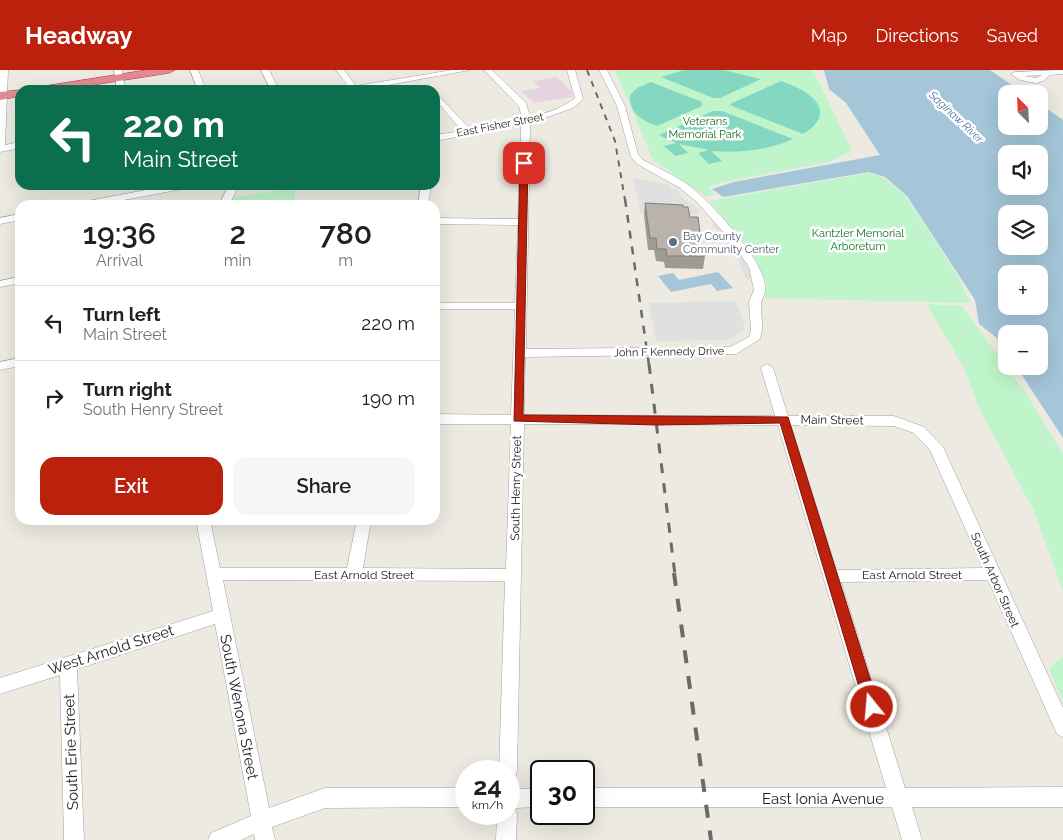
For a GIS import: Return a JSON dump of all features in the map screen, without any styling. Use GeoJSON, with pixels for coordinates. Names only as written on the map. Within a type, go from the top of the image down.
{"type":"FeatureCollection","features":[{"type":"Feature","properties":{"kind":"highway"},"geometry":{"type":"LineString","coordinates":[[64,85],[119,74],[170,70]]}},
{"type":"Feature","properties":{"kind":"highway"},"geometry":{"type":"LineString","coordinates":[[2,96],[15,94]]}},
{"type":"Feature","properties":{"kind":"street"},"geometry":{"type":"LineString","coordinates":[[4,70],[0,149],[15,146]]}},
{"type":"Feature","properties":{"kind":"street"},"geometry":{"type":"LineString","coordinates":[[194,70],[200,85]]}},
{"type":"Feature","properties":{"kind":"street"},"geometry":{"type":"LineString","coordinates":[[265,70],[273,85]]}},
{"type":"Feature","properties":{"kind":"street"},"geometry":{"type":"LineString","coordinates":[[340,70],[349,85]]}},
{"type":"Feature","properties":{"kind":"street"},"geometry":{"type":"LineString","coordinates":[[415,70],[427,85]]}},
{"type":"Feature","properties":{"kind":"street"},"geometry":{"type":"LineString","coordinates":[[381,85],[466,70]]}},
{"type":"Feature","properties":{"kind":"street","name":"South Henry Street"},"geometry":{"type":"LineString","coordinates":[[488,70],[526,110],[508,760]]}},
{"type":"Feature","properties":{"kind":"street","name":"East Fisher Street"},"geometry":{"type":"LineString","coordinates":[[440,137],[566,110],[579,99],[571,70]]}},
{"type":"Feature","properties":{"kind":"street","name":"John F Kennedy Drive"},"geometry":{"type":"LineString","coordinates":[[519,353],[732,351],[754,339],[757,330],[755,306],[760,290],[754,267],[732,234],[700,200],[683,186],[640,162],[634,155],[621,106],[603,70]]}},
{"type":"Feature","properties":{"kind":"street"},"geometry":{"type":"LineString","coordinates":[[1047,74],[1063,72]]}},
{"type":"Feature","properties":{"kind":"street"},"geometry":{"type":"LineString","coordinates":[[440,100],[467,132]]}},
{"type":"Feature","properties":{"kind":"street"},"geometry":{"type":"LineString","coordinates":[[101,200],[138,190]]}},
{"type":"Feature","properties":{"kind":"street"},"geometry":{"type":"LineString","coordinates":[[0,221],[15,218]]}},
{"type":"Feature","properties":{"kind":"street"},"geometry":{"type":"LineString","coordinates":[[440,221],[522,222]]}},
{"type":"Feature","properties":{"kind":"street"},"geometry":{"type":"LineString","coordinates":[[0,284],[15,281]]}},
{"type":"Feature","properties":{"kind":"street"},"geometry":{"type":"LineString","coordinates":[[440,306],[520,306]]}},
{"type":"Feature","properties":{"kind":"street"},"geometry":{"type":"LineString","coordinates":[[0,366],[15,363]]}},
{"type":"Feature","properties":{"kind":"street"},"geometry":{"type":"LineString","coordinates":[[767,368],[912,840]]}},
{"type":"Feature","properties":{"kind":"street","name":"Main Street"},"geometry":{"type":"LineString","coordinates":[[440,419],[894,422],[907,424],[925,435]]}},
{"type":"Feature","properties":{"kind":"street","name":"South Arbor Street"},"geometry":{"type":"LineString","coordinates":[[925,435],[936,447],[1063,728]]}},
{"type":"Feature","properties":{"kind":"street","name":"South Wenona Street"},"geometry":{"type":"LineString","coordinates":[[207,525],[214,574],[263,831]]}},
{"type":"Feature","properties":{"kind":"street"},"geometry":{"type":"LineString","coordinates":[[354,575],[363,525]]}},
{"type":"Feature","properties":{"kind":"street","name":"East Arnold Street"},"geometry":{"type":"LineString","coordinates":[[214,574],[514,575]]}},
{"type":"Feature","properties":{"kind":"street","name":"East Arnold Street"},"geometry":{"type":"LineString","coordinates":[[832,576],[992,574]]}},
{"type":"Feature","properties":{"kind":"street","name":"West Arnold Street"},"geometry":{"type":"LineString","coordinates":[[0,686],[222,615]]}},
{"type":"Feature","properties":{"kind":"street","name":"South Erie Street"},"geometry":{"type":"LineString","coordinates":[[68,664],[74,840]]}},
{"type":"Feature","properties":{"kind":"street","name":"East Ionia Avenue"},"geometry":{"type":"LineString","coordinates":[[595,798],[900,799],[1063,797]]}},
{"type":"Feature","properties":{"kind":"street"},"geometry":{"type":"LineString","coordinates":[[218,840],[263,831],[290,808],[325,798],[455,798]]}},
{"type":"Feature","properties":{"kind":"street"},"geometry":{"type":"LineString","coordinates":[[506,825],[506,840]]}},
{"type":"Feature","properties":{"kind":"shaded area"},"geometry":{"type":"Polygon","coordinates":[[[557,77],[573,93],[572,97],[534,103],[521,91],[541,88],[533,81],[557,77]]]}},
{"type":"Feature","properties":{"kind":"shaded area"},"geometry":{"type":"Polygon","coordinates":[[[635,178],[669,185],[671,189],[677,189],[682,198],[700,210],[697,215],[641,214],[633,180],[635,178]]]}},
{"type":"Feature","properties":{"kind":"shaded area"},"geometry":{"type":"Polygon","coordinates":[[[717,223],[744,259],[754,279],[746,279],[738,259],[712,225],[717,223]]]}},
{"type":"Feature","properties":{"kind":"shaded area"},"geometry":{"type":"Polygon","coordinates":[[[735,301],[744,323],[744,329],[736,336],[728,340],[656,341],[649,303],[735,301]]]}},
{"type":"Feature","properties":{"kind":"green space","name":"Veterans Memorial Park"},"geometry":{"type":"Polygon","coordinates":[[[615,70],[813,70],[852,150],[829,162],[724,182],[709,187],[714,195],[706,197],[653,160],[615,70]]]}},
{"type":"Feature","properties":{"kind":"green space"},"geometry":{"type":"Polygon","coordinates":[[[684,70],[724,70],[761,79],[720,98],[713,98],[661,77],[684,70]]]}},
{"type":"Feature","properties":{"kind":"green space"},"geometry":{"type":"Polygon","coordinates":[[[781,81],[810,96],[820,109],[819,117],[814,125],[803,134],[730,104],[781,81]]]}},
{"type":"Feature","properties":{"kind":"green space"},"geometry":{"type":"Polygon","coordinates":[[[651,82],[702,102],[702,106],[657,126],[651,124],[634,111],[630,95],[637,88],[651,82]]]}},
{"type":"Feature","properties":{"kind":"green space"},"geometry":{"type":"Polygon","coordinates":[[[713,111],[722,111],[793,139],[753,150],[711,151],[722,161],[709,164],[698,153],[709,150],[679,144],[688,153],[675,156],[664,146],[676,143],[659,135],[713,111]]]}},
{"type":"Feature","properties":{"kind":"green space","name":"Kantzler Memorial Arboretum"},"geometry":{"type":"Polygon","coordinates":[[[869,173],[884,178],[905,195],[956,273],[971,303],[765,298],[766,281],[755,258],[742,239],[709,201],[869,173]]]}},
{"type":"Feature","properties":{"kind":"green space"},"geometry":{"type":"Polygon","coordinates":[[[281,190],[295,190],[295,200],[232,200],[234,197],[281,190]]]}},
{"type":"Feature","properties":{"kind":"green space"},"geometry":{"type":"Polygon","coordinates":[[[926,304],[962,306],[998,355],[998,375],[1013,375],[1063,454],[1063,591],[1034,511],[979,408],[963,366],[926,304]]]}},
{"type":"Feature","properties":{"kind":"green space"},"geometry":{"type":"Polygon","coordinates":[[[1063,657],[1063,702],[1049,669],[1063,657]]]}},
{"type":"Feature","properties":{"kind":"water","name":"Saginaw River"},"geometry":{"type":"Polygon","coordinates":[[[824,70],[990,70],[1012,85],[998,85],[998,135],[1048,135],[1048,109],[1063,120],[1063,438],[1022,375],[1048,375],[1048,325],[998,325],[998,340],[979,324],[975,300],[907,196],[885,177],[869,172],[723,197],[712,189],[734,182],[880,155],[846,103],[829,89],[824,70]]]}},
{"type":"Feature","properties":{"kind":"water"},"geometry":{"type":"Polygon","coordinates":[[[718,272],[733,288],[717,291],[711,284],[671,292],[658,276],[673,273],[679,280],[718,272]]]}},
{"type":"Feature","properties":{"kind":"building","name":"Bay County Community Center"},"geometry":{"type":"Polygon","coordinates":[[[645,203],[683,205],[683,207],[688,207],[690,217],[698,217],[700,233],[696,233],[699,248],[703,248],[705,256],[667,256],[666,249],[657,249],[656,238],[650,238],[645,203]]]}},
{"type":"Feature","properties":{"kind":"railway"},"geometry":{"type":"LineString","coordinates":[[587,70],[615,141],[625,200]]}},
{"type":"Feature","properties":{"kind":"railway"},"geometry":{"type":"LineString","coordinates":[[625,199],[649,365]]}},
{"type":"Feature","properties":{"kind":"railway"},"geometry":{"type":"LineString","coordinates":[[649,364],[675,575]]}},
{"type":"Feature","properties":{"kind":"railway"},"geometry":{"type":"LineString","coordinates":[[674,573],[711,840]]}},
{"type":"Feature","properties":{"kind":"place","name":"Bay County Community Center"},"geometry":{"type":"Point","coordinates":[673,242]}},
{"type":"Feature","properties":{"kind":"route"},"geometry":{"type":"LineString","coordinates":[[524,163],[518,419],[784,420],[872,707]]}}]}
